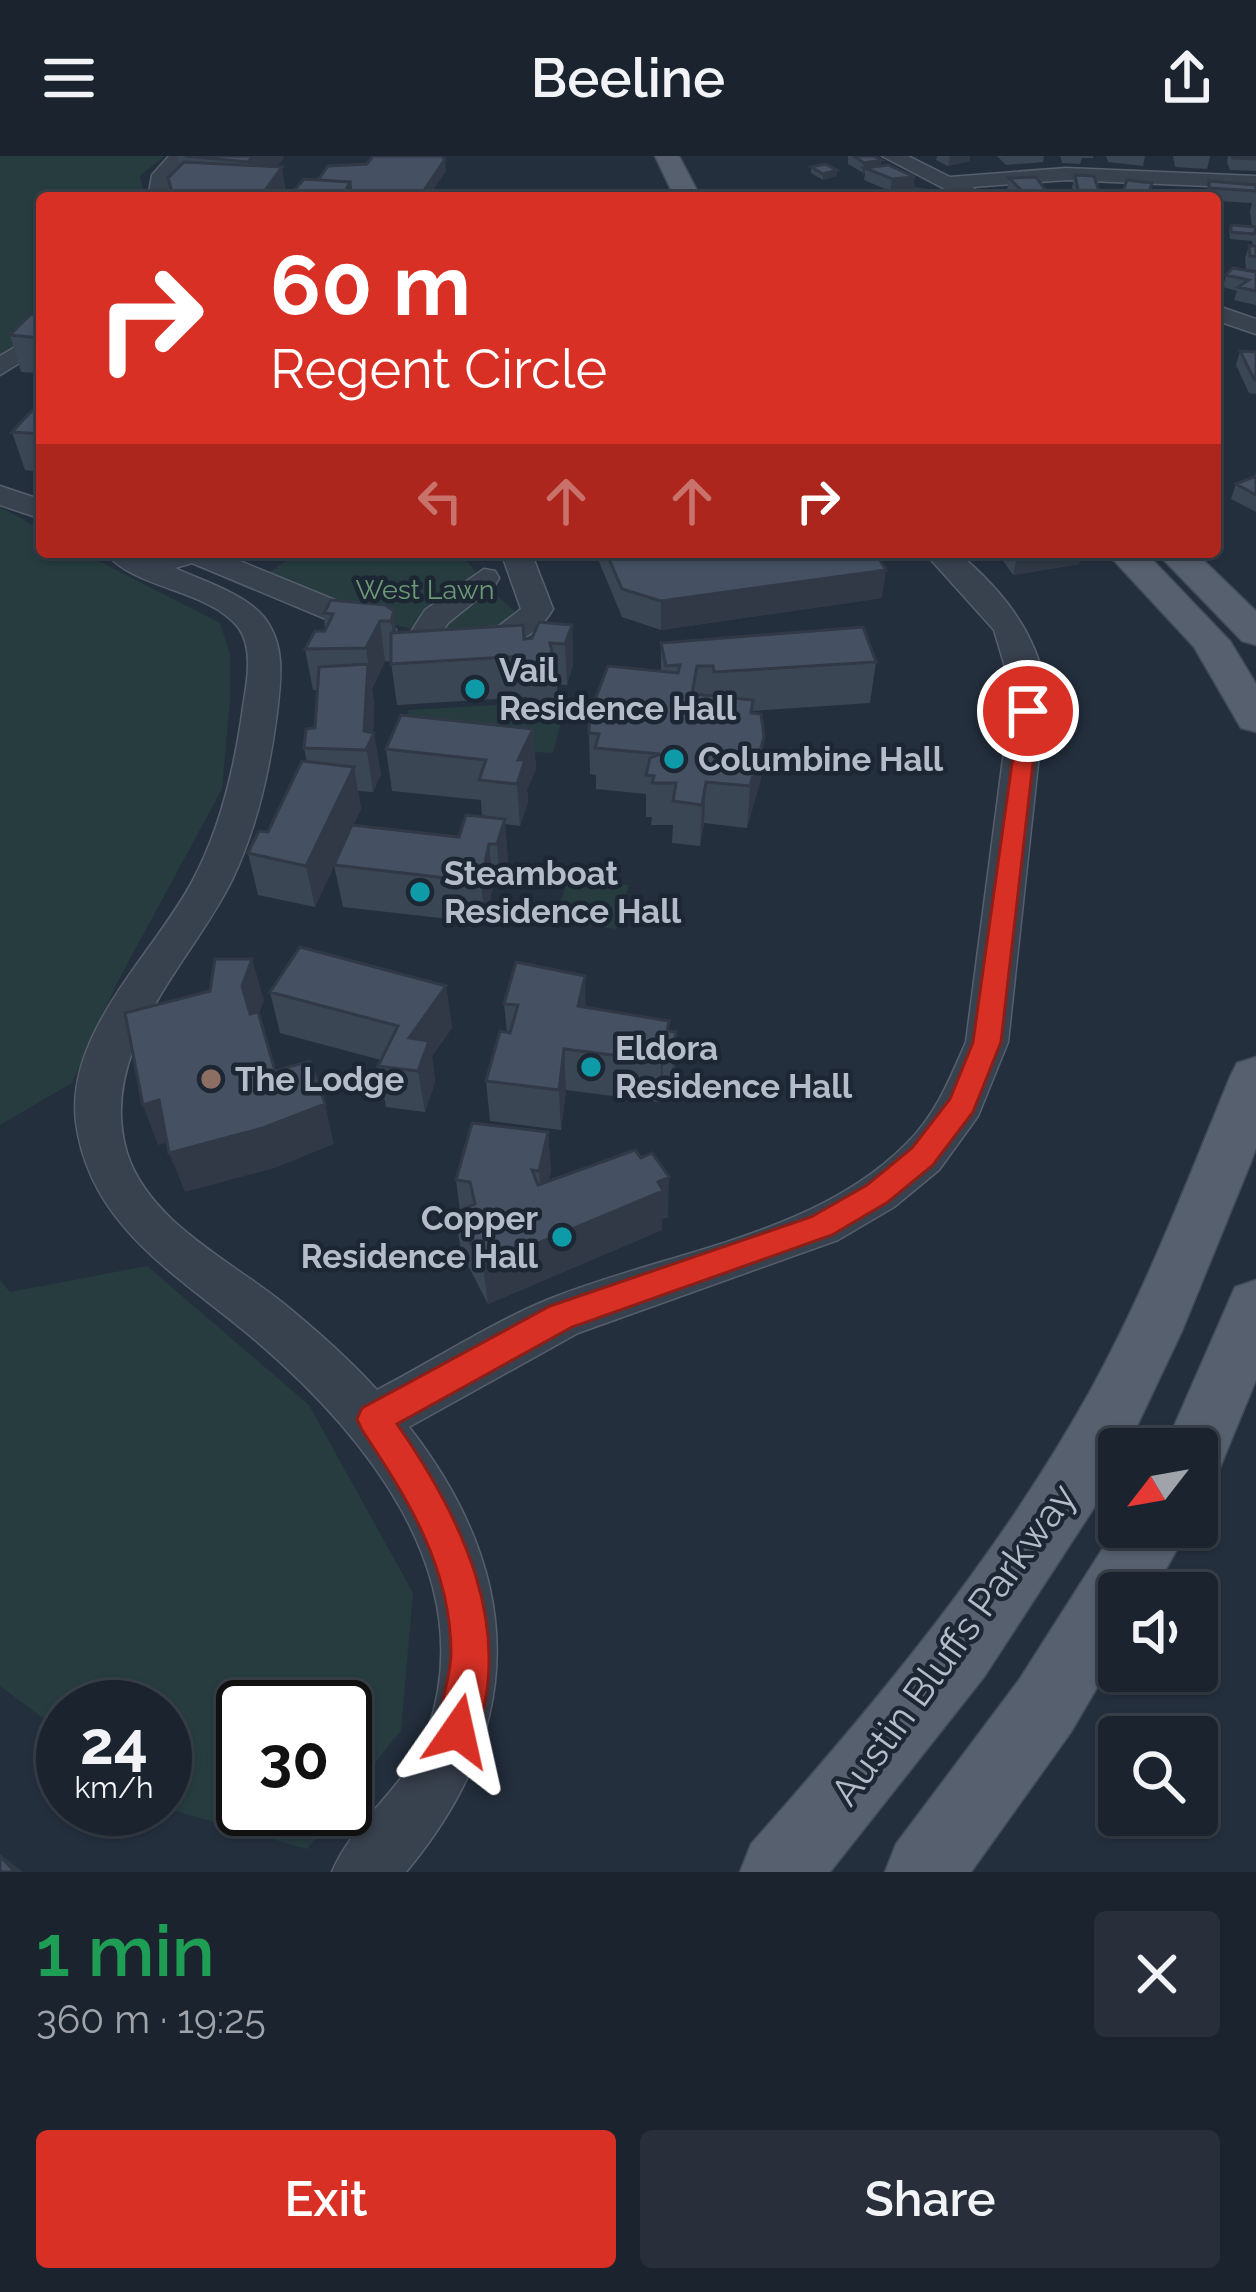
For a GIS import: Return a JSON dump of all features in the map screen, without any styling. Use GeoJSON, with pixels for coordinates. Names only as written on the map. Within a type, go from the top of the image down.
{"type":"FeatureCollection","features":[{"type":"Feature","properties":{"kind":"main road"},"geometry":{"type":"LineString","coordinates":[[667,156],[685,192]]}},
{"type":"Feature","properties":{"kind":"main road"},"geometry":{"type":"LineString","coordinates":[[1130,558],[1210,641],[1256,719]]}},
{"type":"Feature","properties":{"kind":"main road"},"geometry":{"type":"LineString","coordinates":[[1180,558],[1256,633]]}},
{"type":"Feature","properties":{"kind":"main road","name":"Austin Bluffs Parkway"},"geometry":{"type":"LineString","coordinates":[[779,1872],[915,1709],[1069,1487],[1142,1354],[1256,1077]]}},
{"type":"Feature","properties":{"kind":"main road"},"geometry":{"type":"LineString","coordinates":[[1205,1428],[1256,1306]]}},
{"type":"Feature","properties":{"kind":"main road"},"geometry":{"type":"LineString","coordinates":[[925,1872],[1046,1706],[1142,1548]]}},
{"type":"Feature","properties":{"kind":"street"},"geometry":{"type":"LineString","coordinates":[[159,192],[162,175],[179,156]]}},
{"type":"Feature","properties":{"kind":"street"},"geometry":{"type":"LineString","coordinates":[[892,156],[965,192]]}},
{"type":"Feature","properties":{"kind":"street"},"geometry":{"type":"LineString","coordinates":[[947,183],[1066,174],[1256,182]]}},
{"type":"Feature","properties":{"kind":"street"},"geometry":{"type":"LineString","coordinates":[[1221,314],[1256,328]]}},
{"type":"Feature","properties":{"kind":"street"},"geometry":{"type":"LineString","coordinates":[[0,367],[36,342]]}},
{"type":"Feature","properties":{"kind":"street"},"geometry":{"type":"LineString","coordinates":[[0,495],[36,508]]}},
{"type":"Feature","properties":{"kind":"street"},"geometry":{"type":"LineString","coordinates":[[206,558],[353,621],[420,643],[484,638],[528,625],[537,609],[519,558]]}},
{"type":"Feature","properties":{"kind":"street"},"geometry":{"type":"LineString","coordinates":[[374,1419],[561,1316],[821,1226],[897,1179],[947,1128],[987,1042],[1029,690],[1024,658],[1004,620],[945,558]]}},
{"type":"Feature","properties":{"kind":"street"},"geometry":{"type":"LineString","coordinates":[[134,561],[240,612],[254,625],[266,655],[253,765],[235,828],[205,895],[118,1034],[96,1102],[102,1145],[129,1206],[155,1234],[264,1318],[374,1419],[443,1531],[464,1587],[471,1632],[469,1681],[458,1731],[404,1827],[364,1872]]}},
{"type":"Feature","properties":{"kind":"street"},"geometry":{"type":"LineString","coordinates":[[420,643],[436,617],[484,578]]}},
{"type":"Feature","properties":{"kind":"green space"},"geometry":{"type":"Polygon","coordinates":[[[0,156],[165,156],[140,176],[144,192],[36,192],[36,332],[0,355],[0,156]]]}},
{"type":"Feature","properties":{"kind":"green space"},"geometry":{"type":"Polygon","coordinates":[[[0,507],[36,527],[36,558],[93,558],[220,623],[230,654],[230,700],[222,789],[118,981],[72,1083],[0,1125],[0,507]]]}},
{"type":"Feature","properties":{"kind":"green space","name":"West Lawn"},"geometry":{"type":"Polygon","coordinates":[[[290,558],[465,558],[489,589],[518,614],[491,628],[427,631],[357,613],[265,575],[290,558]]]}},
{"type":"Feature","properties":{"kind":"green space"},"geometry":{"type":"Polygon","coordinates":[[[516,704],[517,721],[562,719],[553,753],[408,745],[408,710],[516,704]]]}},
{"type":"Feature","properties":{"kind":"green space"},"geometry":{"type":"Polygon","coordinates":[[[569,876],[629,885],[616,929],[554,920],[569,876]]]}},
{"type":"Feature","properties":{"kind":"green space"},"geometry":{"type":"Polygon","coordinates":[[[147,1266],[309,1405],[413,1593],[401,1730],[372,1767],[372,1680],[216,1680],[216,1823],[192,1816],[192,1680],[36,1680],[36,1713],[0,1686],[0,1280],[10,1292],[147,1266]]]}},
{"type":"Feature","properties":{"kind":"green space"},"geometry":{"type":"Polygon","coordinates":[[[262,1836],[317,1836],[307,1849],[262,1836]]]}},
{"type":"Feature","properties":{"kind":"building"},"geometry":{"type":"Polygon","coordinates":[[[185,156],[253,156],[248,162],[185,156]]]}},
{"type":"Feature","properties":{"kind":"building"},"geometry":{"type":"Polygon","coordinates":[[[373,156],[445,159],[423,192],[351,192],[350,182],[318,180],[328,166],[367,164],[373,156]]]}},
{"type":"Feature","properties":{"kind":"building"},"geometry":{"type":"Polygon","coordinates":[[[854,156],[873,156],[881,160],[864,163],[854,156]]]}},
{"type":"Feature","properties":{"kind":"building"},"geometry":{"type":"Polygon","coordinates":[[[184,162],[282,167],[266,189],[280,192],[172,192],[168,178],[184,162]]]}},
{"type":"Feature","properties":{"kind":"building"},"geometry":{"type":"Polygon","coordinates":[[[825,164],[837,170],[823,174],[811,167],[825,164]]]}},
{"type":"Feature","properties":{"kind":"building"},"geometry":{"type":"Polygon","coordinates":[[[888,165],[915,177],[892,179],[865,168],[888,165]]]}},
{"type":"Feature","properties":{"kind":"building"},"geometry":{"type":"Polygon","coordinates":[[[1075,175],[1094,176],[1099,191],[1078,190],[1075,175]]]}},
{"type":"Feature","properties":{"kind":"building"},"geometry":{"type":"Polygon","coordinates":[[[1036,177],[1047,192],[1023,192],[1009,178],[1036,177]]]}},
{"type":"Feature","properties":{"kind":"building"},"geometry":{"type":"Polygon","coordinates":[[[304,179],[350,182],[345,192],[293,192],[304,179]]]}},
{"type":"Feature","properties":{"kind":"building"},"geometry":{"type":"Polygon","coordinates":[[[1127,180],[1152,183],[1150,192],[1123,191],[1127,180]]]}},
{"type":"Feature","properties":{"kind":"building"},"geometry":{"type":"Polygon","coordinates":[[[1209,181],[1256,185],[1256,191],[1209,188],[1209,181]]]}},
{"type":"Feature","properties":{"kind":"building"},"geometry":{"type":"Polygon","coordinates":[[[1231,225],[1256,229],[1254,234],[1231,232],[1231,225]]]}},
{"type":"Feature","properties":{"kind":"building"},"geometry":{"type":"Polygon","coordinates":[[[1233,268],[1256,272],[1256,291],[1238,287],[1249,280],[1226,275],[1233,268]]]}},
{"type":"Feature","properties":{"kind":"building"},"geometry":{"type":"Polygon","coordinates":[[[31,314],[36,314],[36,337],[10,335],[31,314]]]}},
{"type":"Feature","properties":{"kind":"building"},"geometry":{"type":"Polygon","coordinates":[[[1240,351],[1256,352],[1256,380],[1254,379],[1240,351]]]}},
{"type":"Feature","properties":{"kind":"building"},"geometry":{"type":"Polygon","coordinates":[[[36,406],[36,434],[12,432],[36,406]]]}},
{"type":"Feature","properties":{"kind":"building"},"geometry":{"type":"Polygon","coordinates":[[[1256,476],[1256,495],[1236,484],[1256,476]]]}},
{"type":"Feature","properties":{"kind":"building"},"geometry":{"type":"Polygon","coordinates":[[[609,558],[879,558],[886,570],[661,601],[622,589],[609,558]]]}},
{"type":"Feature","properties":{"kind":"building"},"geometry":{"type":"Polygon","coordinates":[[[331,600],[385,605],[394,611],[391,621],[380,621],[366,648],[305,649],[315,631],[325,631],[333,614],[324,613],[331,600]]]}},
{"type":"Feature","properties":{"kind":"building"},"geometry":{"type":"Polygon","coordinates":[[[539,622],[572,625],[565,644],[550,643],[556,670],[526,671],[524,656],[391,664],[391,633],[523,625],[524,639],[532,638],[539,622]]]}},
{"type":"Feature","properties":{"kind":"building"},"geometry":{"type":"Polygon","coordinates":[[[863,627],[876,662],[714,672],[713,666],[697,666],[692,694],[753,700],[751,713],[761,714],[764,737],[750,786],[706,782],[702,805],[673,801],[676,783],[652,783],[654,776],[646,775],[650,758],[660,754],[595,748],[599,734],[589,733],[590,713],[608,666],[678,673],[680,665],[666,666],[661,643],[863,627]]]}},
{"type":"Feature","properties":{"kind":"building"},"geometry":{"type":"Polygon","coordinates":[[[368,664],[364,731],[374,733],[366,750],[304,748],[306,729],[315,728],[319,667],[368,664]]]}},
{"type":"Feature","properties":{"kind":"building"},"geometry":{"type":"Polygon","coordinates":[[[401,715],[533,729],[518,760],[525,760],[517,784],[479,780],[486,760],[386,749],[401,715]]]}},
{"type":"Feature","properties":{"kind":"building"},"geometry":{"type":"Polygon","coordinates":[[[302,761],[354,767],[306,866],[248,853],[259,831],[268,832],[302,761]]]}},
{"type":"Feature","properties":{"kind":"building"},"geometry":{"type":"Polygon","coordinates":[[[466,815],[505,819],[497,844],[489,844],[481,882],[334,865],[352,825],[459,837],[466,815]]]}},
{"type":"Feature","properties":{"kind":"building"},"geometry":{"type":"Polygon","coordinates":[[[300,947],[446,986],[409,1038],[429,1041],[418,1071],[378,1066],[398,1026],[270,992],[300,947]]]}},
{"type":"Feature","properties":{"kind":"building","name":"The Lodge"},"geometry":{"type":"Polygon","coordinates":[[[215,959],[252,959],[242,986],[250,1014],[258,1012],[275,1071],[310,1061],[325,1104],[263,1128],[169,1153],[159,1100],[143,1105],[125,1013],[210,991],[215,959]]]}},
{"type":"Feature","properties":{"kind":"building"},"geometry":{"type":"Polygon","coordinates":[[[516,962],[585,976],[578,1006],[669,1021],[667,1031],[676,1032],[673,1052],[663,1051],[661,1061],[564,1049],[559,1090],[486,1081],[500,1031],[510,1033],[518,1005],[504,1004],[516,962]]]}},
{"type":"Feature","properties":{"kind":"building"},"geometry":{"type":"Polygon","coordinates":[[[472,1123],[548,1132],[539,1171],[532,1170],[538,1185],[635,1150],[641,1158],[652,1153],[669,1177],[658,1182],[663,1191],[483,1266],[455,1213],[475,1204],[470,1182],[456,1180],[472,1123]]]}},
{"type":"Feature","properties":{"kind":"building"},"geometry":{"type":"Polygon","coordinates":[[[0,1856],[15,1872],[0,1872],[0,1856]]]}},
{"type":"Feature","properties":{"kind":"place","name":"Vail Residence Hall"},"geometry":{"type":"Point","coordinates":[475,689]}},
{"type":"Feature","properties":{"kind":"place","name":"Columbine Hall"},"geometry":{"type":"Point","coordinates":[674,759]}},
{"type":"Feature","properties":{"kind":"place","name":"Steamboat Residence Hall"},"geometry":{"type":"Point","coordinates":[420,892]}},
{"type":"Feature","properties":{"kind":"place","name":"Eldora Residence Hall"},"geometry":{"type":"Point","coordinates":[591,1067]}},
{"type":"Feature","properties":{"kind":"place","name":"The Lodge"},"geometry":{"type":"Point","coordinates":[211,1079]}},
{"type":"Feature","properties":{"kind":"place","name":"Copper Residence Hall"},"geometry":{"type":"Point","coordinates":[562,1237]}},
{"type":"Feature","properties":{"kind":"route"},"geometry":{"type":"LineString","coordinates":[[458,1731],[469,1681],[471,1632],[464,1587],[424,1492],[374,1419],[561,1316],[821,1226],[878,1193],[923,1156],[962,1104],[983,1059],[1028,711]]}}]}
